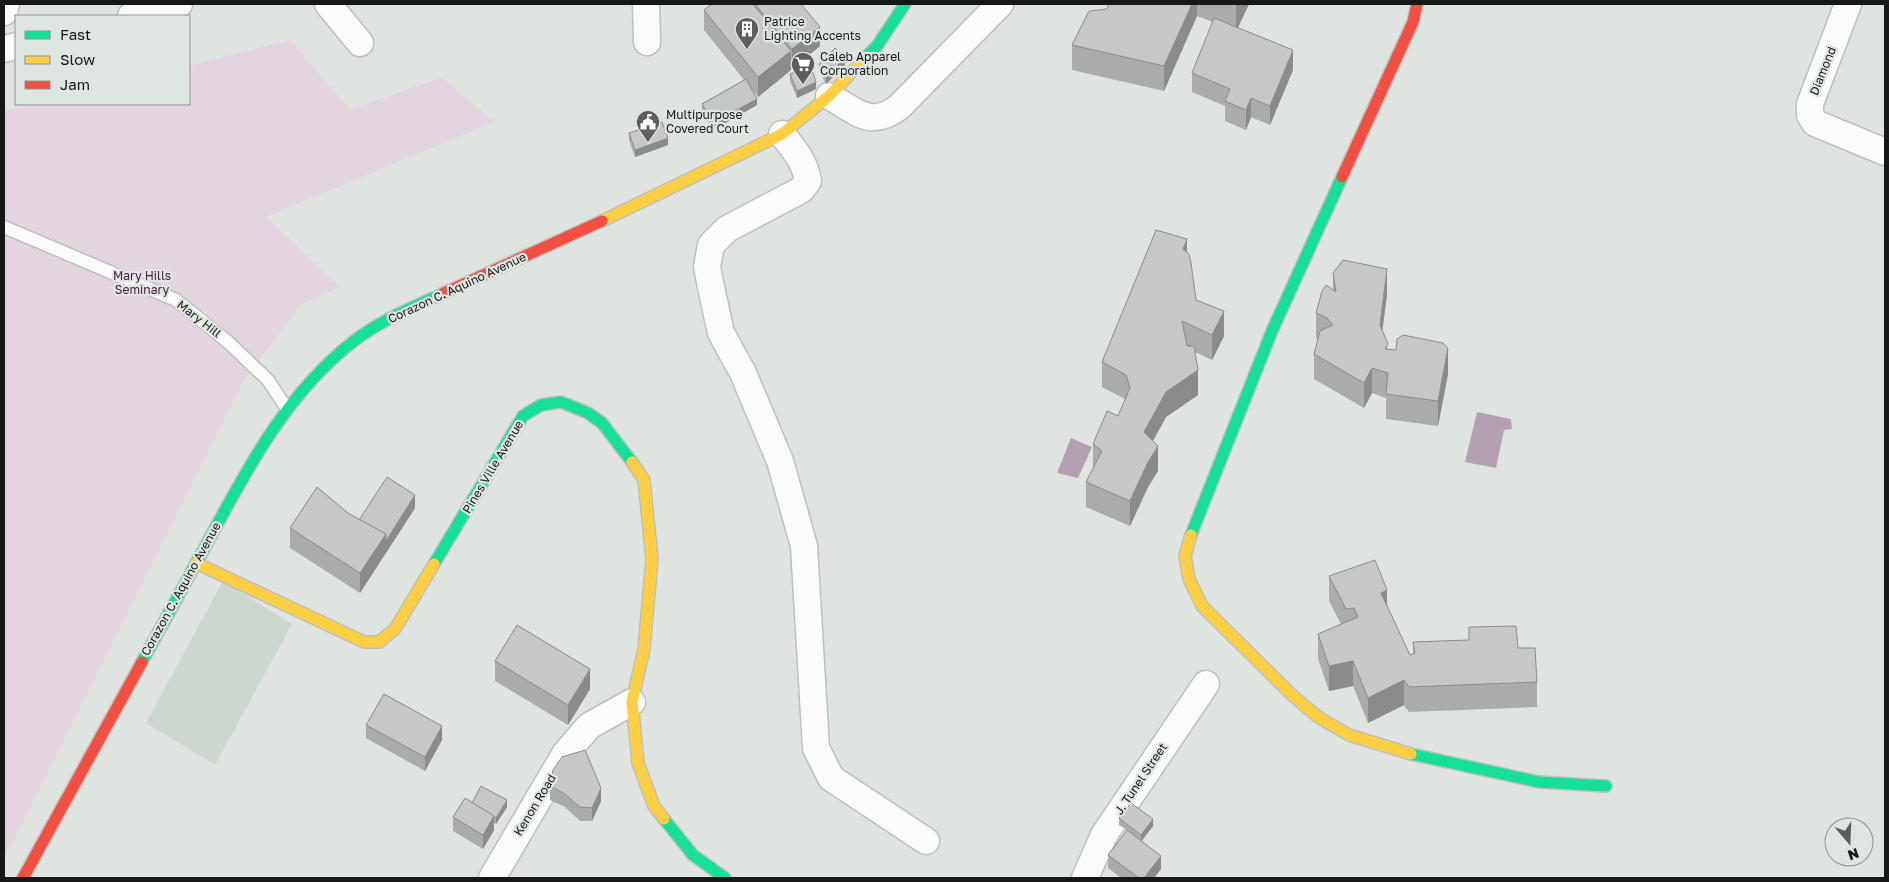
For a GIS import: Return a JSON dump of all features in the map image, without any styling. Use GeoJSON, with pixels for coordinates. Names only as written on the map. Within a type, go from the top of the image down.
{"type":"FeatureCollection","features":[{"type":"Feature","properties":{"kind":"street"},"geometry":{"type":"LineString","coordinates":[[4,12],[6,4]]}},
{"type":"Feature","properties":{"kind":"street"},"geometry":{"type":"LineString","coordinates":[[135,15],[179,4]]}},
{"type":"Feature","properties":{"kind":"street"},"geometry":{"type":"LineString","coordinates":[[328,4],[360,43]]}},
{"type":"Feature","properties":{"kind":"street"},"geometry":{"type":"LineString","coordinates":[[646,4],[647,42]]}},
{"type":"Feature","properties":{"kind":"street","name":"Corazon C. Aquino Avenue"},"geometry":{"type":"LineString","coordinates":[[23,878],[236,490],[287,409],[307,386],[354,341],[398,314],[656,196],[782,134],[829,96],[877,46],[905,4]]}},
{"type":"Feature","properties":{"kind":"street"},"geometry":{"type":"LineString","coordinates":[[829,96],[869,118],[886,116],[899,107],[1000,4]]}},
{"type":"Feature","properties":{"kind":"street"},"geometry":{"type":"LineString","coordinates":[[1417,4],[1413,22],[1272,331],[1195,524],[1184,556],[1189,579],[1202,606],[1292,696],[1318,717],[1349,735],[1392,750],[1540,782],[1606,786]]}},
{"type":"Feature","properties":{"kind":"street","name":"Diamond"},"geometry":{"type":"LineString","coordinates":[[1848,4],[1810,104],[1810,114],[1815,123],[1885,152]]}},
{"type":"Feature","properties":{"kind":"street"},"geometry":{"type":"LineString","coordinates":[[782,134],[800,157],[808,181],[801,190],[727,229],[711,245],[707,267],[711,288],[721,333],[743,373],[780,460],[804,546],[816,748],[831,778],[926,841]]}},
{"type":"Feature","properties":{"kind":"street","name":"Pines Ville Avenue"},"geometry":{"type":"LineString","coordinates":[[196,563],[364,642],[379,642],[395,629],[523,416],[541,405],[561,402],[588,413],[602,424],[628,455],[644,480],[652,560],[644,649],[632,702],[638,763],[654,806],[693,855],[725,878]]}},
{"type":"Feature","properties":{"kind":"street","name":"J. Tunel Street"},"geometry":{"type":"LineString","coordinates":[[1085,878],[1104,835],[1206,684]]}},
{"type":"Feature","properties":{"kind":"street","name":"Kenon Road"},"geometry":{"type":"LineString","coordinates":[[492,878],[564,754],[589,726],[632,702]]}},
{"type":"Feature","properties":{"kind":"lane","name":"Mary Hill"},"geometry":{"type":"LineString","coordinates":[[4,227],[176,300],[228,342],[268,380],[287,409]]}},
{"type":"Feature","properties":{"kind":"shaded area"},"geometry":{"type":"Polygon","coordinates":[[[1477,412],[1511,419],[1512,429],[1504,430],[1496,468],[1465,462],[1477,412]]]}},
{"type":"Feature","properties":{"kind":"shaded area"},"geometry":{"type":"Polygon","coordinates":[[[1071,438],[1092,447],[1078,478],[1057,473],[1071,438]]]}},
{"type":"Feature","properties":{"kind":"shaded area"},"geometry":{"type":"Polygon","coordinates":[[[223,581],[292,624],[215,765],[146,723],[223,581]]]}},
{"type":"Feature","properties":{"kind":"green space","name":"Mary Hills Seminary"},"geometry":{"type":"Polygon","coordinates":[[[290,40],[350,110],[442,77],[494,122],[266,217],[340,287],[302,304],[243,381],[4,859],[4,110],[34,105],[190,105],[190,66],[290,40]]]}},
{"type":"Feature","properties":{"kind":"building"},"geometry":{"type":"Polygon","coordinates":[[[712,4],[753,4],[791,51],[758,77],[704,10],[712,4]]]}},
{"type":"Feature","properties":{"kind":"building"},"geometry":{"type":"Polygon","coordinates":[[[755,4],[801,4],[820,27],[792,49],[755,4]]]}},
{"type":"Feature","properties":{"kind":"building"},"geometry":{"type":"Polygon","coordinates":[[[1109,4],[1192,4],[1164,66],[1072,45],[1089,11],[1107,9],[1109,4]]]}},
{"type":"Feature","properties":{"kind":"building"},"geometry":{"type":"Polygon","coordinates":[[[1214,18],[1293,50],[1270,106],[1251,98],[1246,110],[1225,101],[1230,89],[1192,73],[1214,18]]]}},
{"type":"Feature","properties":{"kind":"building"},"geometry":{"type":"Polygon","coordinates":[[[835,48],[845,58],[826,77],[819,64],[835,48]]]}},
{"type":"Feature","properties":{"kind":"building"},"geometry":{"type":"Polygon","coordinates":[[[811,67],[816,82],[797,91],[790,74],[811,67]]]}},
{"type":"Feature","properties":{"kind":"building"},"geometry":{"type":"Polygon","coordinates":[[[746,79],[757,99],[713,123],[702,104],[746,79]]]}},
{"type":"Feature","properties":{"kind":"building"},"geometry":{"type":"Polygon","coordinates":[[[662,122],[668,138],[635,150],[629,133],[662,122]]]}},
{"type":"Feature","properties":{"kind":"building"},"geometry":{"type":"Polygon","coordinates":[[[1156,230],[1187,239],[1183,249],[1189,254],[1196,300],[1224,311],[1212,335],[1182,321],[1187,346],[1194,346],[1198,370],[1166,392],[1144,432],[1158,446],[1148,462],[1130,501],[1086,482],[1102,451],[1093,444],[1107,411],[1118,416],[1130,388],[1126,375],[1102,362],[1156,230]]]}},
{"type":"Feature","properties":{"kind":"building"},"geometry":{"type":"Polygon","coordinates":[[[1343,260],[1387,269],[1380,325],[1388,344],[1385,349],[1396,350],[1397,339],[1403,335],[1443,343],[1448,348],[1438,401],[1386,394],[1388,373],[1372,368],[1364,383],[1314,354],[1320,331],[1333,325],[1327,318],[1316,313],[1322,291],[1326,285],[1336,292],[1333,273],[1343,260]]]}},
{"type":"Feature","properties":{"kind":"building"},"geometry":{"type":"Polygon","coordinates":[[[387,477],[415,495],[386,541],[386,534],[359,520],[387,477]]]}},
{"type":"Feature","properties":{"kind":"building"},"geometry":{"type":"Polygon","coordinates":[[[317,487],[348,513],[386,534],[360,573],[290,528],[317,487]]]}},
{"type":"Feature","properties":{"kind":"building"},"geometry":{"type":"Polygon","coordinates":[[[1375,560],[1387,590],[1381,593],[1410,655],[1415,653],[1413,642],[1469,640],[1469,627],[1516,626],[1518,648],[1535,648],[1537,682],[1409,687],[1404,680],[1368,698],[1353,661],[1329,666],[1318,634],[1358,617],[1354,608],[1346,609],[1329,576],[1375,560]]]}},
{"type":"Feature","properties":{"kind":"building"},"geometry":{"type":"Polygon","coordinates":[[[517,625],[590,669],[568,705],[495,661],[517,625]]]}},
{"type":"Feature","properties":{"kind":"building"},"geometry":{"type":"Polygon","coordinates":[[[384,694],[442,726],[425,757],[366,725],[384,694]]]}},
{"type":"Feature","properties":{"kind":"building"},"geometry":{"type":"Polygon","coordinates":[[[585,750],[601,788],[592,808],[580,807],[565,794],[550,786],[553,770],[562,757],[585,750]]]}},
{"type":"Feature","properties":{"kind":"building"},"geometry":{"type":"Polygon","coordinates":[[[481,786],[507,800],[496,818],[472,803],[481,786]]]}},
{"type":"Feature","properties":{"kind":"building"},"geometry":{"type":"Polygon","coordinates":[[[465,798],[494,816],[483,835],[453,817],[465,798]]]}},
{"type":"Feature","properties":{"kind":"building"},"geometry":{"type":"Polygon","coordinates":[[[1131,803],[1153,819],[1141,835],[1119,818],[1131,803]]]}},
{"type":"Feature","properties":{"kind":"building"},"geometry":{"type":"Polygon","coordinates":[[[1127,830],[1161,856],[1144,878],[1139,878],[1108,855],[1127,830]]]}},
{"type":"Feature","properties":{"kind":"traffic: fast"},"geometry":{"type":"LineString","coordinates":[[863,60],[877,46],[905,4]]}},
{"type":"Feature","properties":{"kind":"traffic: fast"},"geometry":{"type":"LineString","coordinates":[[1191,535],[1272,331],[1342,177]]}},
{"type":"Feature","properties":{"kind":"traffic: fast"},"geometry":{"type":"LineString","coordinates":[[142,662],[240,483],[290,406],[331,361],[364,333],[386,320],[444,293]]}},
{"type":"Feature","properties":{"kind":"traffic: fast"},"geometry":{"type":"LineString","coordinates":[[434,564],[523,416],[541,405],[561,402],[588,413],[602,423],[632,462]]}},
{"type":"Feature","properties":{"kind":"traffic: fast"},"geometry":{"type":"LineString","coordinates":[[1411,754],[1539,782],[1606,786]]}},
{"type":"Feature","properties":{"kind":"traffic: fast"},"geometry":{"type":"LineString","coordinates":[[664,819],[693,855],[725,878]]}},
{"type":"Feature","properties":{"kind":"traffic: slow"},"geometry":{"type":"LineString","coordinates":[[602,221],[782,134],[829,96],[863,60]]}},
{"type":"Feature","properties":{"kind":"traffic: slow"},"geometry":{"type":"LineString","coordinates":[[632,462],[644,480],[652,559],[644,649],[632,702],[638,763],[654,806],[664,819]]}},
{"type":"Feature","properties":{"kind":"traffic: slow"},"geometry":{"type":"LineString","coordinates":[[1191,535],[1185,556],[1189,579],[1202,606],[1292,695],[1318,717],[1349,735],[1411,754]]}},
{"type":"Feature","properties":{"kind":"traffic: slow"},"geometry":{"type":"LineString","coordinates":[[196,563],[364,642],[379,642],[395,629],[434,564]]}},
{"type":"Feature","properties":{"kind":"traffic: jam"},"geometry":{"type":"LineString","coordinates":[[1342,177],[1413,22],[1417,4]]}},
{"type":"Feature","properties":{"kind":"traffic: jam"},"geometry":{"type":"LineString","coordinates":[[444,293],[602,221]]}},
{"type":"Feature","properties":{"kind":"traffic: jam"},"geometry":{"type":"LineString","coordinates":[[23,878],[142,662]]}},
{"type":"Feature","properties":{"kind":"place","name":"Patrice Lighting Accents"},"geometry":{"type":"Point","coordinates":[747,50]}},
{"type":"Feature","properties":{"kind":"place","name":"Caleb Apparel Corporation"},"geometry":{"type":"Point","coordinates":[803,85]}},
{"type":"Feature","properties":{"kind":"place","name":"Multipurpose Covered Court"},"geometry":{"type":"Point","coordinates":[648,143]}}]}
